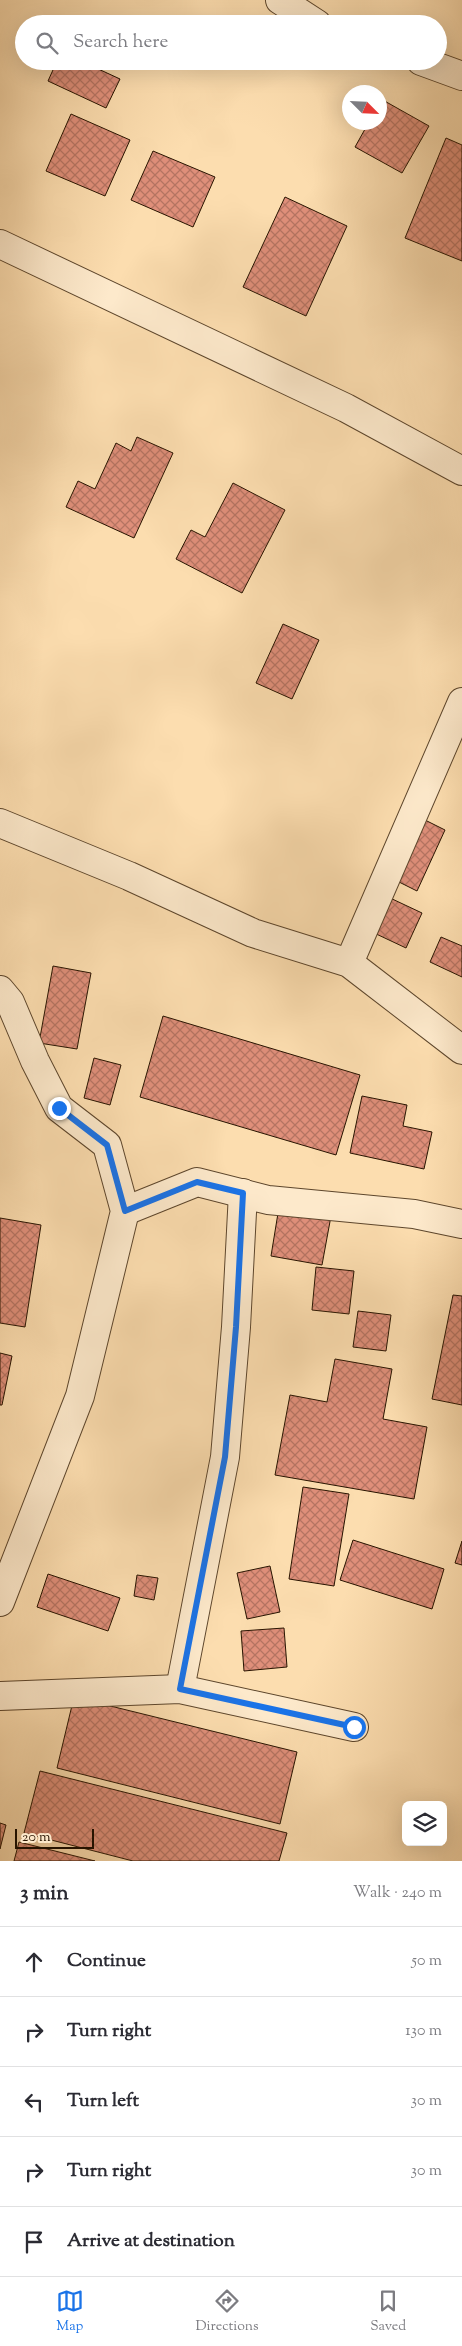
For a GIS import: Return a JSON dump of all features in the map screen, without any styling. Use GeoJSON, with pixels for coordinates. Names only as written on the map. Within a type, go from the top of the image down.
{"type":"FeatureCollection","features":[{"type":"Feature","properties":{"kind":"street"},"geometry":{"type":"LineString","coordinates":[[280,0],[303,15]]}},
{"type":"Feature","properties":{"kind":"street"},"geometry":{"type":"LineString","coordinates":[[446,70],[462,76]]}},
{"type":"Feature","properties":{"kind":"street"},"geometry":{"type":"LineString","coordinates":[[0,244],[346,408],[461,468]]}},
{"type":"Feature","properties":{"kind":"street"},"geometry":{"type":"LineString","coordinates":[[349,963],[462,702]]}},
{"type":"Feature","properties":{"kind":"street"},"geometry":{"type":"LineString","coordinates":[[0,823],[129,876],[253,933],[349,963],[462,1050]]}},
{"type":"Feature","properties":{"kind":"street"},"geometry":{"type":"LineString","coordinates":[[0,990],[10,1002],[35,1061],[59,1108],[107,1145],[125,1211],[80,1396],[0,1602]]}},
{"type":"Feature","properties":{"kind":"street"},"geometry":{"type":"LineString","coordinates":[[125,1211],[197,1182],[268,1200],[414,1214],[462,1224]]}},
{"type":"Feature","properties":{"kind":"street"},"geometry":{"type":"LineString","coordinates":[[180,1689],[225,1457],[236,1327],[243,1193]]}},
{"type":"Feature","properties":{"kind":"street"},"geometry":{"type":"LineString","coordinates":[[0,1696],[180,1689],[354,1727]]}},
{"type":"Feature","properties":{"kind":"building"},"geometry":{"type":"Polygon","coordinates":[[[53,70],[100,70],[120,79],[106,108],[48,81],[53,70]]]}},
{"type":"Feature","properties":{"kind":"building"},"geometry":{"type":"Polygon","coordinates":[[[387,102],[429,126],[402,173],[355,147],[365,130],[387,130],[387,102]]]}},
{"type":"Feature","properties":{"kind":"building"},"geometry":{"type":"Polygon","coordinates":[[[71,114],[130,140],[105,196],[46,171],[71,114]]]}},
{"type":"Feature","properties":{"kind":"building"},"geometry":{"type":"Polygon","coordinates":[[[446,138],[462,145],[462,261],[405,238],[446,138]]]}},
{"type":"Feature","properties":{"kind":"building"},"geometry":{"type":"Polygon","coordinates":[[[153,151],[215,177],[193,227],[131,200],[153,151]]]}},
{"type":"Feature","properties":{"kind":"building"},"geometry":{"type":"Polygon","coordinates":[[[285,197],[347,226],[306,316],[243,287],[285,197]]]}},
{"type":"Feature","properties":{"kind":"building"},"geometry":{"type":"Polygon","coordinates":[[[137,437],[173,453],[134,538],[66,507],[78,481],[95,489],[116,443],[131,451],[137,437]]]}},
{"type":"Feature","properties":{"kind":"building"},"geometry":{"type":"Polygon","coordinates":[[[233,483],[285,510],[242,593],[176,559],[191,530],[205,537],[233,483]]]}},
{"type":"Feature","properties":{"kind":"building"},"geometry":{"type":"Polygon","coordinates":[[[283,624],[319,640],[292,699],[256,683],[283,624]]]}},
{"type":"Feature","properties":{"kind":"building"},"geometry":{"type":"Polygon","coordinates":[[[423,819],[445,830],[417,891],[395,880],[423,819]]]}},
{"type":"Feature","properties":{"kind":"building"},"geometry":{"type":"Polygon","coordinates":[[[388,897],[422,913],[406,948],[372,932],[388,897]]]}},
{"type":"Feature","properties":{"kind":"building"},"geometry":{"type":"Polygon","coordinates":[[[441,937],[462,946],[462,977],[430,962],[441,937]]]}},
{"type":"Feature","properties":{"kind":"building"},"geometry":{"type":"Polygon","coordinates":[[[53,966],[91,973],[77,1049],[39,1043],[53,966]]]}},
{"type":"Feature","properties":{"kind":"building"},"geometry":{"type":"Polygon","coordinates":[[[163,1016],[360,1075],[336,1155],[140,1097],[163,1016]]]}},
{"type":"Feature","properties":{"kind":"building"},"geometry":{"type":"Polygon","coordinates":[[[94,1058],[121,1065],[110,1105],[84,1098],[94,1058]]]}},
{"type":"Feature","properties":{"kind":"building"},"geometry":{"type":"Polygon","coordinates":[[[362,1096],[407,1105],[403,1126],[432,1132],[424,1169],[350,1153],[362,1096]]]}},
{"type":"Feature","properties":{"kind":"building"},"geometry":{"type":"Polygon","coordinates":[[[279,1207],[331,1216],[322,1265],[271,1256],[279,1207]]]}},
{"type":"Feature","properties":{"kind":"building"},"geometry":{"type":"Polygon","coordinates":[[[0,1218],[41,1225],[25,1327],[0,1323],[0,1218]]]}},
{"type":"Feature","properties":{"kind":"building"},"geometry":{"type":"Polygon","coordinates":[[[316,1267],[354,1271],[349,1314],[312,1310],[316,1267]]]}},
{"type":"Feature","properties":{"kind":"building"},"geometry":{"type":"Polygon","coordinates":[[[453,1295],[462,1296],[462,1405],[432,1399],[453,1295]]]}},
{"type":"Feature","properties":{"kind":"building"},"geometry":{"type":"Polygon","coordinates":[[[358,1311],[391,1315],[386,1351],[353,1347],[358,1311]]]}},
{"type":"Feature","properties":{"kind":"building"},"geometry":{"type":"Polygon","coordinates":[[[0,1353],[12,1356],[2,1405],[0,1405],[0,1353]]]}},
{"type":"Feature","properties":{"kind":"building"},"geometry":{"type":"Polygon","coordinates":[[[335,1359],[392,1369],[383,1419],[427,1427],[414,1499],[275,1475],[290,1395],[327,1402],[335,1359]]]}},
{"type":"Feature","properties":{"kind":"building"},"geometry":{"type":"Polygon","coordinates":[[[303,1487],[349,1494],[334,1586],[289,1579],[303,1487]]]}},
{"type":"Feature","properties":{"kind":"building"},"geometry":{"type":"Polygon","coordinates":[[[353,1540],[444,1569],[432,1609],[340,1580],[353,1540]]]}},
{"type":"Feature","properties":{"kind":"building"},"geometry":{"type":"Polygon","coordinates":[[[462,1541],[462,1565],[455,1563],[462,1541]]]}},
{"type":"Feature","properties":{"kind":"building"},"geometry":{"type":"Polygon","coordinates":[[[270,1566],[280,1612],[247,1619],[237,1573],[270,1566]]]}},
{"type":"Feature","properties":{"kind":"building"},"geometry":{"type":"Polygon","coordinates":[[[48,1574],[120,1598],[108,1631],[37,1607],[48,1574]]]}},
{"type":"Feature","properties":{"kind":"building"},"geometry":{"type":"Polygon","coordinates":[[[137,1575],[158,1578],[154,1600],[134,1596],[137,1575]]]}},
{"type":"Feature","properties":{"kind":"building"},"geometry":{"type":"Polygon","coordinates":[[[284,1628],[287,1667],[244,1671],[241,1631],[284,1628]]]}},
{"type":"Feature","properties":{"kind":"building"},"geometry":{"type":"Polygon","coordinates":[[[74,1697],[297,1752],[280,1824],[57,1768],[74,1697]]]}},
{"type":"Feature","properties":{"kind":"building"},"geometry":{"type":"Polygon","coordinates":[[[40,1771],[287,1833],[279,1861],[133,1861],[24,1833],[40,1771]]]}},
{"type":"Feature","properties":{"kind":"building"},"geometry":{"type":"Polygon","coordinates":[[[0,1823],[6,1825],[0,1849],[0,1823]]]}},
{"type":"Feature","properties":{"kind":"building"},"geometry":{"type":"Polygon","coordinates":[[[19,1842],[95,1861],[14,1861],[19,1842]]]}},
{"type":"Feature","properties":{"kind":"route"},"geometry":{"type":"LineString","coordinates":[[59,1108],[107,1145],[125,1211],[197,1182],[243,1193],[236,1327],[225,1457],[180,1689],[354,1727]]}}]}
